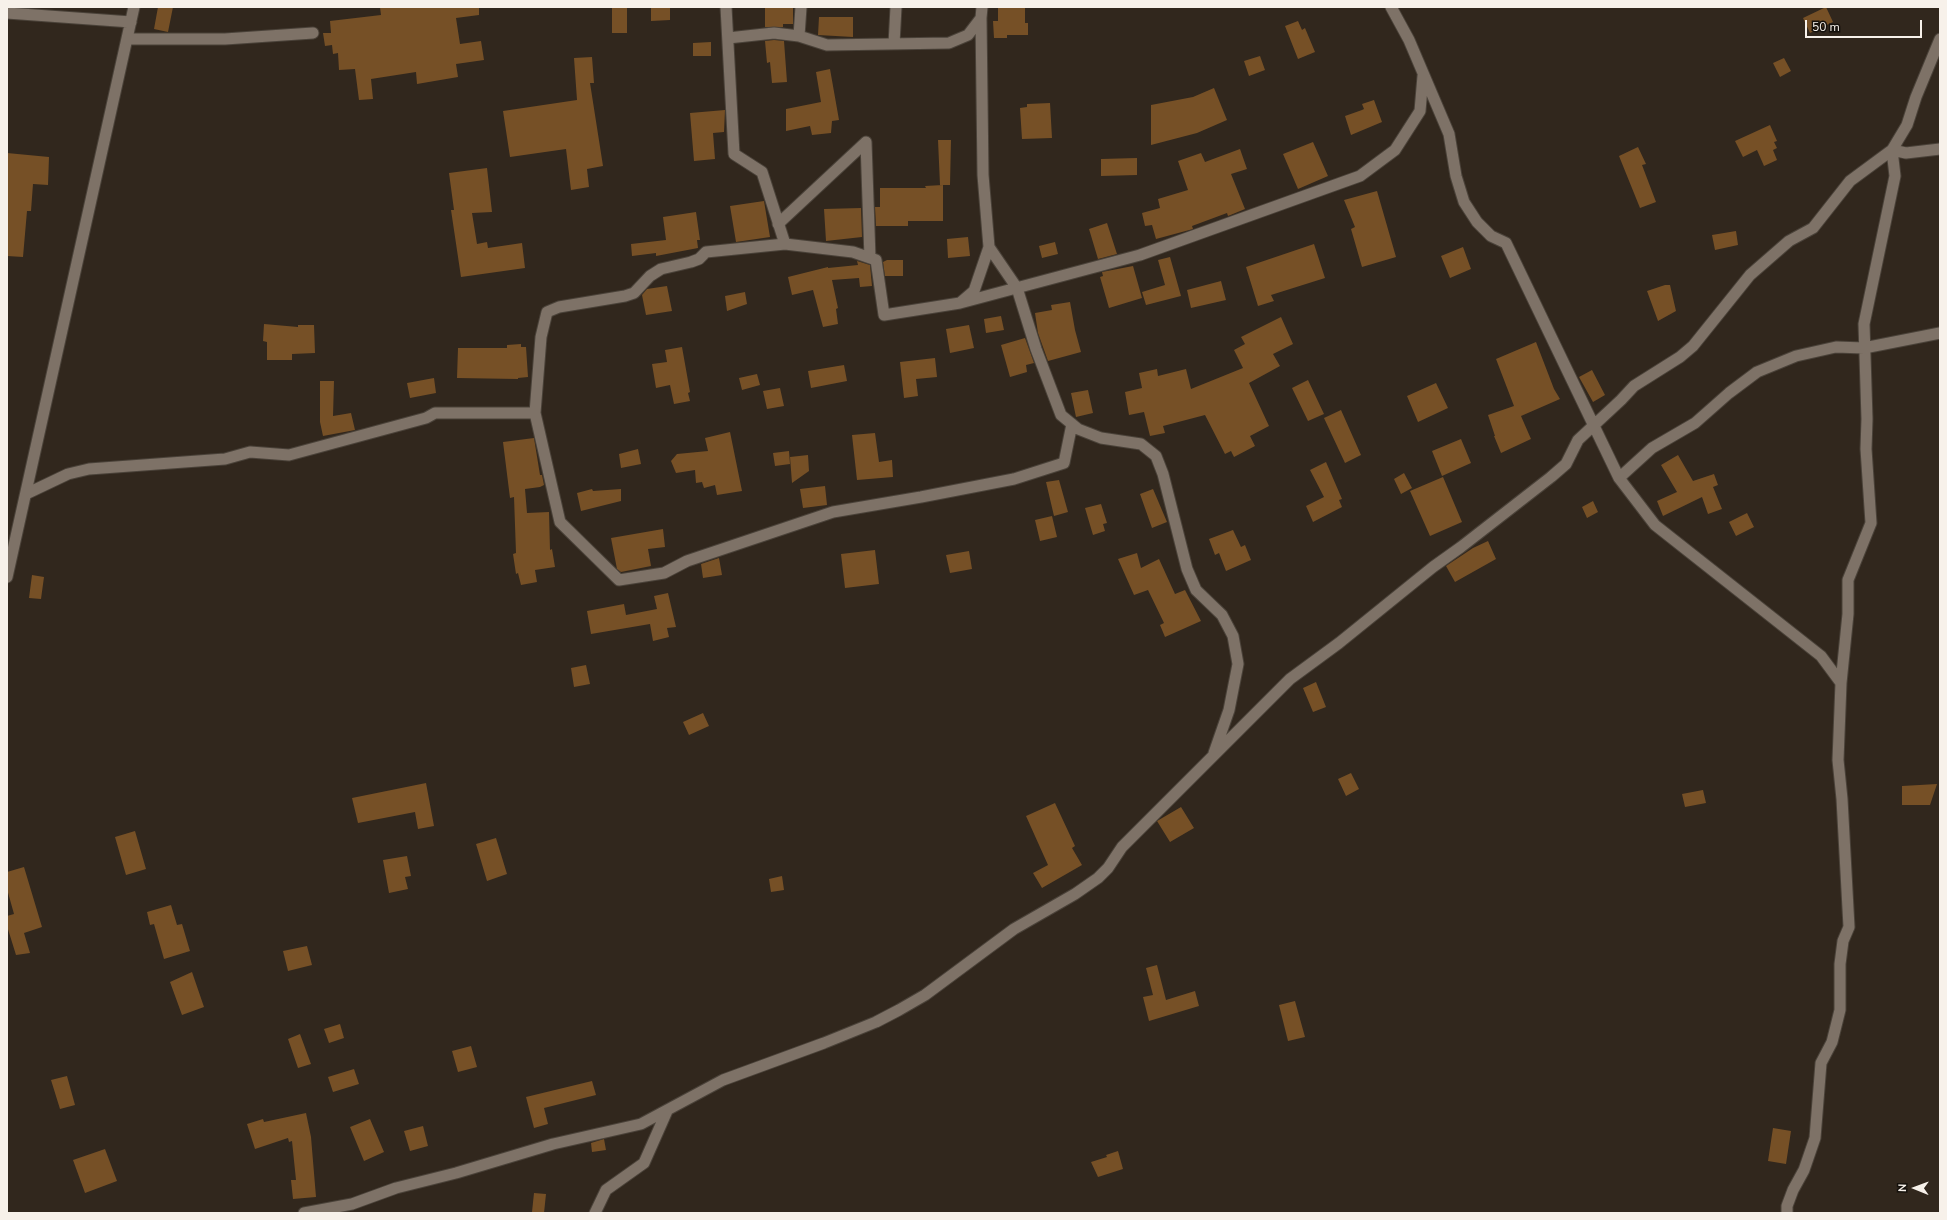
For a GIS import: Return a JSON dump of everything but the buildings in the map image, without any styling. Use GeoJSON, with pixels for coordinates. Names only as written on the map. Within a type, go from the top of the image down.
{"type":"FeatureCollection","features":[{"type":"Feature","properties":{"kind":"street"},"geometry":{"type":"LineString","coordinates":[[7,577],[134,7]]}},
{"type":"Feature","properties":{"kind":"street"},"geometry":{"type":"LineString","coordinates":[[726,7],[734,154],[762,172],[785,244]]}},
{"type":"Feature","properties":{"kind":"street"},"geometry":{"type":"LineString","coordinates":[[799,36],[801,7]]}},
{"type":"Feature","properties":{"kind":"street"},"geometry":{"type":"LineString","coordinates":[[894,44],[896,7]]}},
{"type":"Feature","properties":{"kind":"street"},"geometry":{"type":"LineString","coordinates":[[960,303],[974,291],[989,247],[984,175],[982,7]]}},
{"type":"Feature","properties":{"kind":"street"},"geometry":{"type":"LineString","coordinates":[[1391,7],[1409,40],[1449,134],[1456,176],[1464,202],[1477,222],[1491,236],[1506,243],[1619,478],[1655,525],[1821,656],[1841,683]]}},
{"type":"Feature","properties":{"kind":"street"},"geometry":{"type":"LineString","coordinates":[[7,13],[131,22]]}},
{"type":"Feature","properties":{"kind":"street"},"geometry":{"type":"LineString","coordinates":[[728,38],[774,34],[799,36],[827,45],[949,43],[968,35],[981,18]]}},
{"type":"Feature","properties":{"kind":"street"},"geometry":{"type":"LineString","coordinates":[[128,38],[225,40],[313,33]]}},
{"type":"Feature","properties":{"kind":"street"},"geometry":{"type":"LineString","coordinates":[[304,1213],[352,1204],[396,1188],[456,1173],[553,1144],[641,1124],[723,1080],[876,1022],[925,995],[1014,929],[1075,894],[1098,878],[1108,868],[1122,847],[1290,679],[1433,567],[1552,477],[1566,464],[1578,440],[1634,386],[1680,357],[1693,346],[1750,275],[1789,241],[1813,228],[1850,181],[1892,150],[1907,125],[1916,97],[1940,39]]}},
{"type":"Feature","properties":{"kind":"street"},"geometry":{"type":"LineString","coordinates":[[1072,424],[1064,463],[1014,479],[833,512],[687,561],[664,573],[619,580],[560,522],[535,413],[541,337],[547,312],[559,307],[625,296],[634,293],[650,276],[661,269],[699,259],[706,252],[785,244],[853,252],[876,260],[884,315],[960,303],[1140,255],[1360,176],[1394,150],[1420,111],[1424,73]]}},
{"type":"Feature","properties":{"kind":"street"},"geometry":{"type":"LineString","coordinates":[[778,224],[866,142],[870,258]]}},
{"type":"Feature","properties":{"kind":"street"},"geometry":{"type":"LineString","coordinates":[[1892,150],[1906,153],[1940,149]]}},
{"type":"Feature","properties":{"kind":"street"},"geometry":{"type":"LineString","coordinates":[[1787,1213],[1787,1206],[1793,1190],[1804,1170],[1815,1138],[1821,1063],[1832,1042],[1840,1010],[1840,964],[1843,942],[1849,926],[1842,798],[1838,760],[1841,683],[1848,614],[1848,580],[1871,523],[1866,449],[1867,419],[1864,324],[1895,176],[1892,150]]}},
{"type":"Feature","properties":{"kind":"street"},"geometry":{"type":"LineString","coordinates":[[989,247],[1017,288],[1036,349],[1062,415],[1078,429],[1101,438],[1141,444],[1156,456],[1163,474],[1187,569],[1196,590],[1222,615],[1233,636],[1238,664],[1229,710],[1213,756]]}},
{"type":"Feature","properties":{"kind":"street"},"geometry":{"type":"LineString","coordinates":[[1619,478],[1652,448],[1695,423],[1729,393],[1757,372],[1796,356],[1836,347],[1864,348],[1940,333]]}},
{"type":"Feature","properties":{"kind":"street"},"geometry":{"type":"LineString","coordinates":[[26,494],[68,474],[89,469],[226,459],[250,452],[289,455],[426,418],[435,413],[535,413]]}},
{"type":"Feature","properties":{"kind":"street"},"geometry":{"type":"LineString","coordinates":[[596,1213],[606,1190],[644,1164],[667,1110]]}}]}
